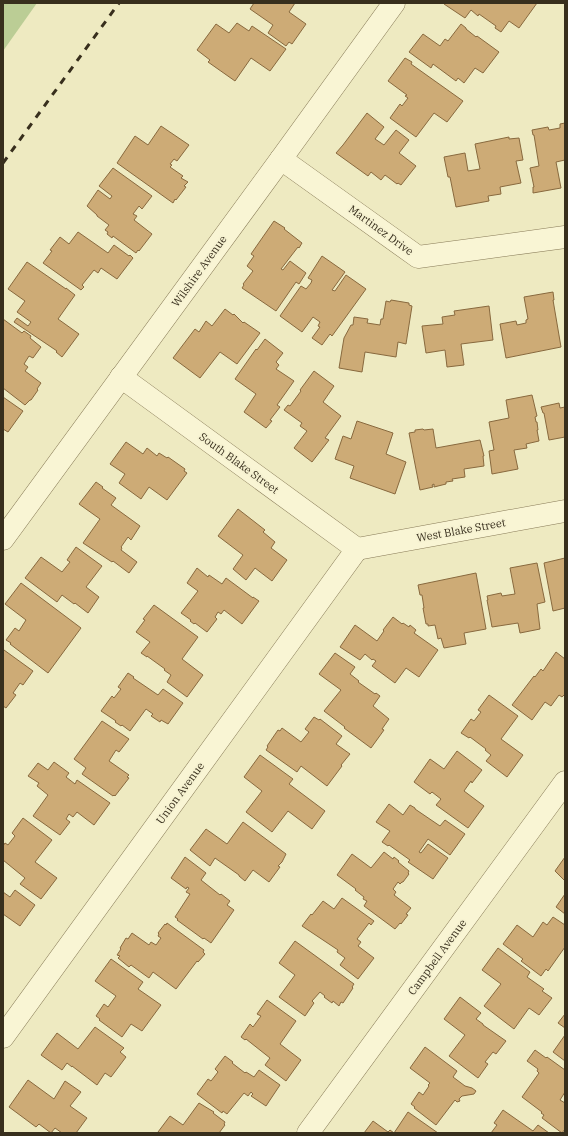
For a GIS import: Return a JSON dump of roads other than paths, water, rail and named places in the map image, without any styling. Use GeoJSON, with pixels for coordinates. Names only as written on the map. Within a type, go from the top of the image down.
{"type":"FeatureCollection","features":[{"type":"Feature","properties":{"kind":"street","name":"Wilshire Avenue"},"geometry":{"type":"LineString","coordinates":[[3,539],[394,3]]}},
{"type":"Feature","properties":{"kind":"street","name":"Martinez Drive"},"geometry":{"type":"LineString","coordinates":[[281,159],[418,257],[565,237]]}},
{"type":"Feature","properties":{"kind":"street","name":"South Blake Street"},"geometry":{"type":"LineString","coordinates":[[121,377],[357,549]]}},
{"type":"Feature","properties":{"kind":"street","name":"West Blake Street"},"geometry":{"type":"LineString","coordinates":[[357,549],[565,511]]}},
{"type":"Feature","properties":{"kind":"street","name":"Union Avenue"},"geometry":{"type":"LineString","coordinates":[[3,1037],[357,549]]}},
{"type":"Feature","properties":{"kind":"street","name":"Campbell Avenue"},"geometry":{"type":"LineString","coordinates":[[308,1133],[565,782]]}},
{"type":"Feature","properties":{"kind":"railway"},"geometry":{"type":"LineString","coordinates":[[3,163],[119,3]]}}]}
